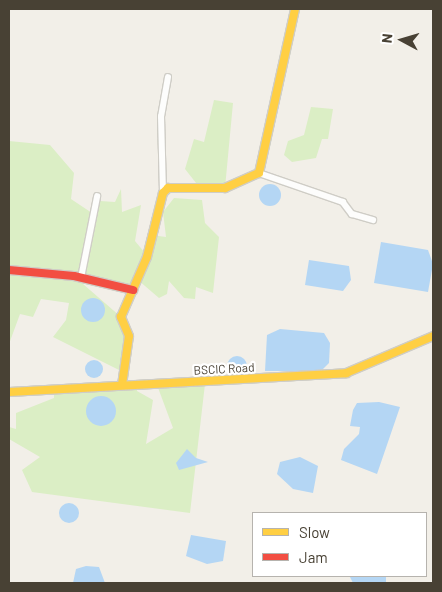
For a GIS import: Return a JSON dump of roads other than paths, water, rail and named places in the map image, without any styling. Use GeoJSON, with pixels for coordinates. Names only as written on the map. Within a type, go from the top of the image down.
{"type":"FeatureCollection","features":[{"type":"Feature","properties":{"kind":"street"},"geometry":{"type":"LineString","coordinates":[[260,173],[295,9]]}},
{"type":"Feature","properties":{"kind":"street"},"geometry":{"type":"LineString","coordinates":[[122,385],[129,336],[121,318],[133,290],[163,193],[161,117],[168,78]]}},
{"type":"Feature","properties":{"kind":"street"},"geometry":{"type":"LineString","coordinates":[[163,193],[168,188],[225,188],[260,173],[343,202],[352,214],[373,220]]}},
{"type":"Feature","properties":{"kind":"street"},"geometry":{"type":"LineString","coordinates":[[81,278],[97,197]]}},
{"type":"Feature","properties":{"kind":"street"},"geometry":{"type":"LineString","coordinates":[[9,270],[81,278],[133,290]]}},
{"type":"Feature","properties":{"kind":"street","name":"BSCIC Road"},"geometry":{"type":"LineString","coordinates":[[9,392],[346,373],[433,336]]}},
{"type":"Feature","properties":{"kind":"water"},"geometry":{"type":"Polygon","coordinates":[[[266,184],[274,184],[281,191],[281,199],[274,206],[266,206],[259,199],[259,191],[266,184]]]}},
{"type":"Feature","properties":{"kind":"water"},"geometry":{"type":"Polygon","coordinates":[[[381,242],[428,250],[433,264],[428,292],[374,283],[381,242]]]}},
{"type":"Feature","properties":{"kind":"water"},"geometry":{"type":"Polygon","coordinates":[[[309,260],[349,266],[351,280],[343,291],[305,285],[309,260]]]}},
{"type":"Feature","properties":{"kind":"water"},"geometry":{"type":"Polygon","coordinates":[[[93,298],[98,299],[104,305],[104,315],[98,321],[93,322],[88,321],[82,315],[81,310],[82,305],[88,299],[93,298]]]}},
{"type":"Feature","properties":{"kind":"water"},"geometry":{"type":"Polygon","coordinates":[[[280,329],[324,333],[330,343],[329,363],[321,371],[265,371],[267,335],[280,329]]]}},
{"type":"Feature","properties":{"kind":"water"},"geometry":{"type":"Polygon","coordinates":[[[237,356],[244,359],[247,366],[244,373],[237,376],[230,373],[227,366],[230,359],[237,356]]]}},
{"type":"Feature","properties":{"kind":"water"},"geometry":{"type":"Polygon","coordinates":[[[90,360],[98,360],[103,365],[101,376],[90,378],[85,373],[85,365],[90,360]]]}},
{"type":"Feature","properties":{"kind":"water"},"geometry":{"type":"Polygon","coordinates":[[[101,396],[112,400],[116,411],[112,422],[101,426],[90,422],[86,411],[90,400],[101,396]]]}},
{"type":"Feature","properties":{"kind":"water"},"geometry":{"type":"Polygon","coordinates":[[[379,402],[400,407],[377,474],[341,460],[344,449],[359,434],[360,427],[350,426],[353,410],[357,403],[379,402]]]}},
{"type":"Feature","properties":{"kind":"water"},"geometry":{"type":"Polygon","coordinates":[[[187,449],[196,458],[208,462],[179,470],[176,463],[187,449]]]}},
{"type":"Feature","properties":{"kind":"water"},"geometry":{"type":"Polygon","coordinates":[[[300,457],[318,466],[313,493],[293,489],[277,474],[280,462],[300,457]]]}},
{"type":"Feature","properties":{"kind":"water"},"geometry":{"type":"Polygon","coordinates":[[[69,503],[76,506],[79,513],[76,520],[69,523],[62,520],[59,513],[62,506],[69,503]]]}},
{"type":"Feature","properties":{"kind":"water"},"geometry":{"type":"Polygon","coordinates":[[[191,535],[226,541],[223,561],[207,564],[186,556],[191,535]]]}},
{"type":"Feature","properties":{"kind":"water"},"geometry":{"type":"Polygon","coordinates":[[[86,566],[99,567],[105,583],[73,583],[76,569],[86,566]]]}},
{"type":"Feature","properties":{"kind":"water"},"geometry":{"type":"Polygon","coordinates":[[[350,577],[386,577],[386,583],[353,583],[350,577]]]}}]}
